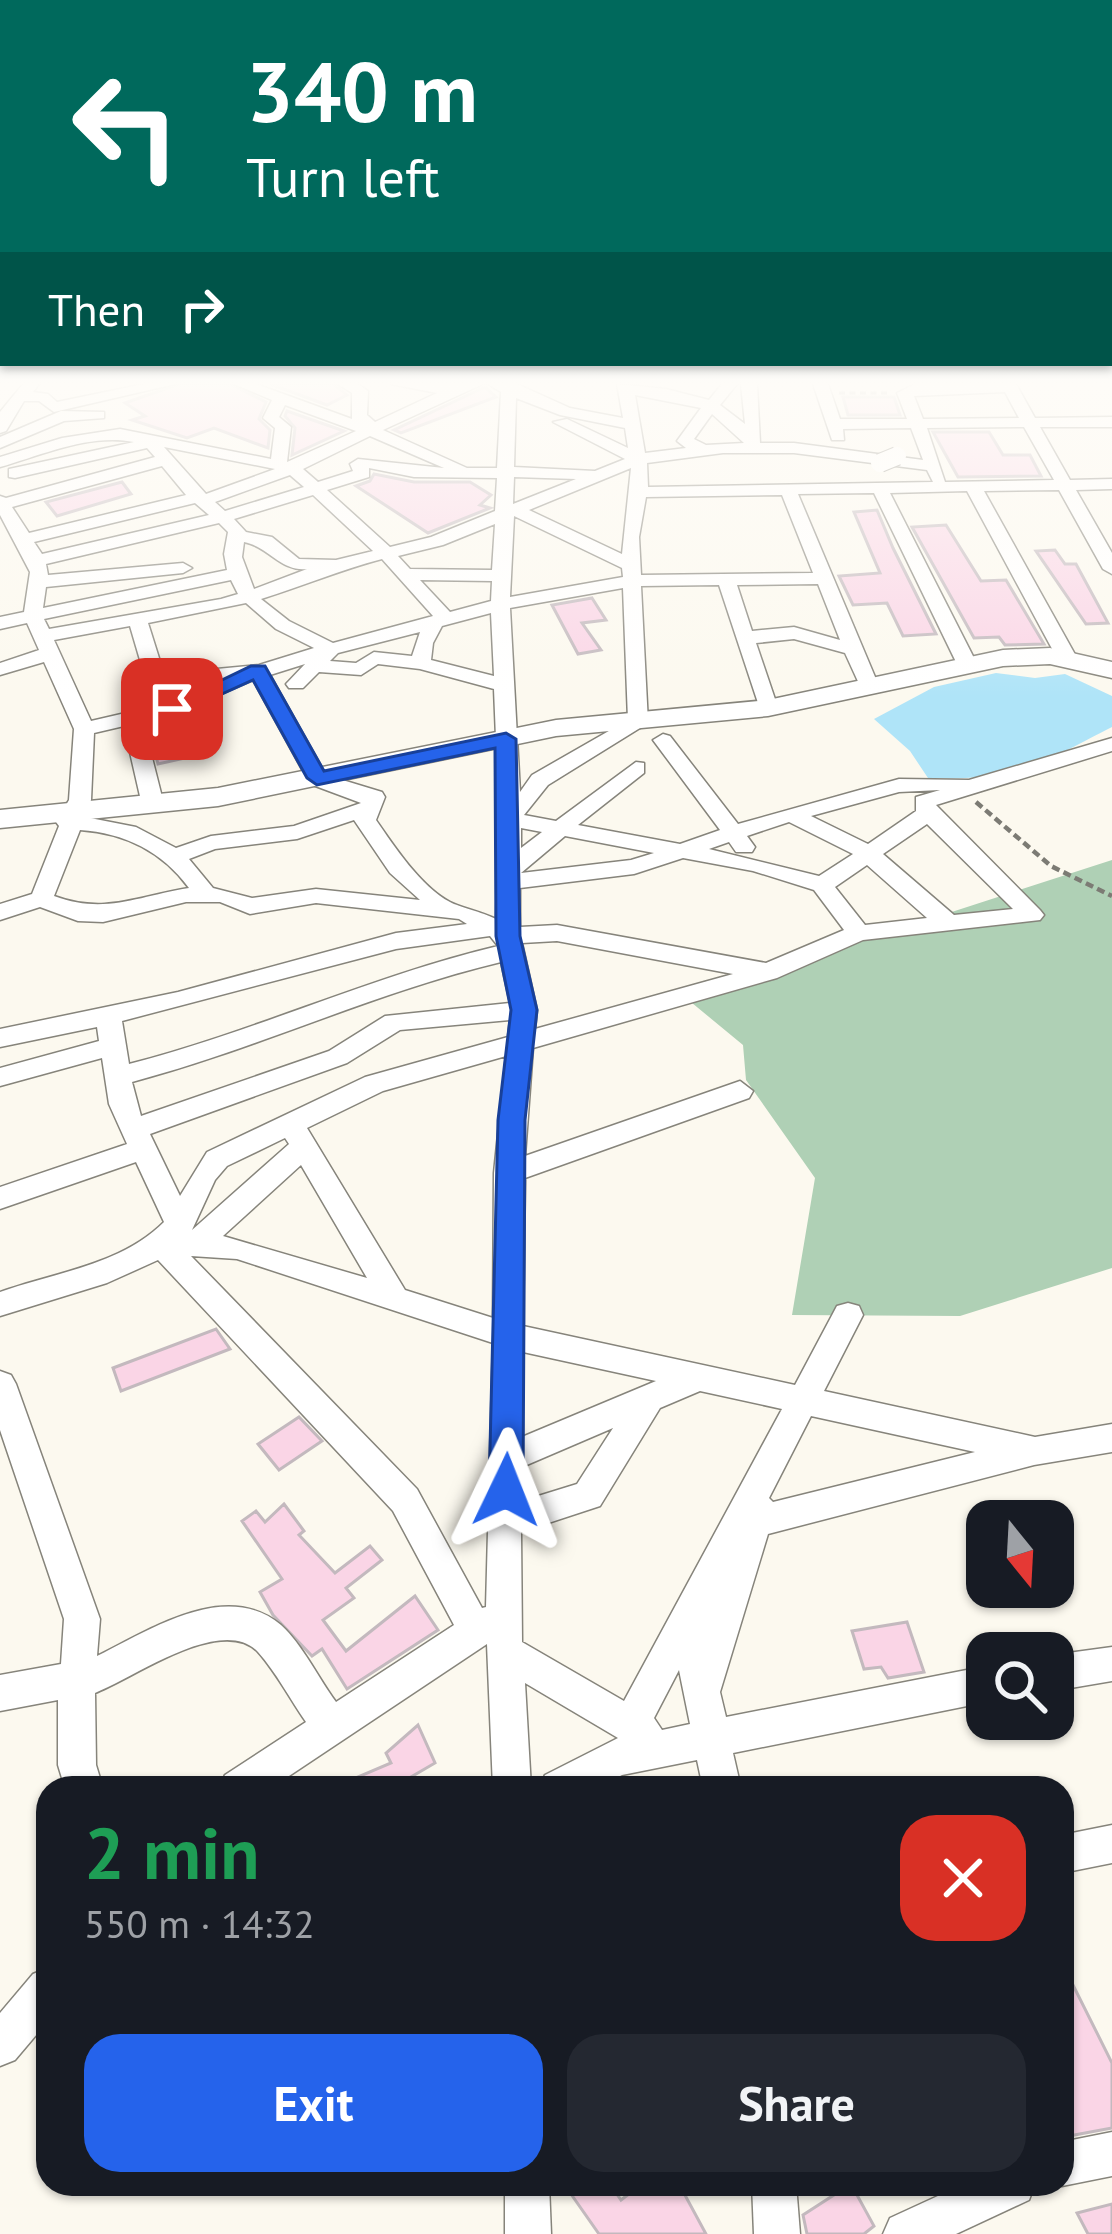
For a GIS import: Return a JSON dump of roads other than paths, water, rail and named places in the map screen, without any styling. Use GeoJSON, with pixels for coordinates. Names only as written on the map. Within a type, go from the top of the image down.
{"type":"FeatureCollection","features":[{"type":"Feature","properties":{"kind":"street"},"geometry":{"type":"LineString","coordinates":[[3,506],[65,488]]}},
{"type":"Feature","properties":{"kind":"street"},"geometry":{"type":"LineString","coordinates":[[191,488],[240,536],[266,541],[295,565],[502,576]]}},
{"type":"Feature","properties":{"kind":"street"},"geometry":{"type":"LineString","coordinates":[[36,572],[246,488]]}},
{"type":"Feature","properties":{"kind":"street"},"geometry":{"type":"LineString","coordinates":[[482,488],[508,508],[632,573]]}},
{"type":"Feature","properties":{"kind":"street"},"geometry":{"type":"LineString","coordinates":[[507,488],[500,605],[510,818],[505,938],[524,1024],[512,1120],[505,1522],[494,1632],[511,1776]]}},
{"type":"Feature","properties":{"kind":"street"},"geometry":{"type":"LineString","coordinates":[[0,669],[48,645],[246,597],[387,554],[561,488]]}},
{"type":"Feature","properties":{"kind":"street"},"geometry":{"type":"LineString","coordinates":[[638,723],[632,573],[639,488]]}},
{"type":"Feature","properties":{"kind":"street"},"geometry":{"type":"LineString","coordinates":[[788,488],[868,684]]}},
{"type":"Feature","properties":{"kind":"street"},"geometry":{"type":"LineString","coordinates":[[880,488],[967,664]]}},
{"type":"Feature","properties":{"kind":"street"},"geometry":{"type":"LineString","coordinates":[[973,488],[1067,658]]}},
{"type":"Feature","properties":{"kind":"street"},"geometry":{"type":"LineString","coordinates":[[1062,488],[1112,569]]}},
{"type":"Feature","properties":{"kind":"street"},"geometry":{"type":"LineString","coordinates":[[26,539],[157,507],[208,506],[315,489],[405,572],[440,621]]}},
{"type":"Feature","properties":{"kind":"street"},"geometry":{"type":"LineString","coordinates":[[3,506],[97,522]]}},
{"type":"Feature","properties":{"kind":"street"},"geometry":{"type":"LineString","coordinates":[[3,506],[26,539],[36,572],[33,615],[84,729],[80,800],[68,819],[41,898]]}},
{"type":"Feature","properties":{"kind":"street"},"geometry":{"type":"LineString","coordinates":[[76,548],[97,522]]}},
{"type":"Feature","properties":{"kind":"street"},"geometry":{"type":"LineString","coordinates":[[240,536],[237,567],[246,597],[266,616],[331,649]]}},
{"type":"Feature","properties":{"kind":"street"},"geometry":{"type":"LineString","coordinates":[[36,572],[237,567]]}},
{"type":"Feature","properties":{"kind":"street"},"geometry":{"type":"LineString","coordinates":[[0,623],[237,567]]}},
{"type":"Feature","properties":{"kind":"street"},"geometry":{"type":"LineString","coordinates":[[84,729],[172,709],[258,670],[331,649],[632,573],[727,583],[825,578]]}},
{"type":"Feature","properties":{"kind":"street"},"geometry":{"type":"LineString","coordinates":[[727,583],[768,708]]}},
{"type":"Feature","properties":{"kind":"street"},"geometry":{"type":"LineString","coordinates":[[736,612],[853,649]]}},
{"type":"Feature","properties":{"kind":"street"},"geometry":{"type":"LineString","coordinates":[[422,663],[423,643],[440,621]]}},
{"type":"Feature","properties":{"kind":"street"},"geometry":{"type":"LineString","coordinates":[[138,622],[152,681],[172,709]]}},
{"type":"Feature","properties":{"kind":"street"},"geometry":{"type":"LineString","coordinates":[[745,638],[794,633]]}},
{"type":"Feature","properties":{"kind":"street"},"geometry":{"type":"LineString","coordinates":[[296,684],[331,649]]}},
{"type":"Feature","properties":{"kind":"street"},"geometry":{"type":"LineString","coordinates":[[68,819],[317,778],[556,728],[768,708],[1021,656],[1067,658],[1112,670]]}},
{"type":"Feature","properties":{"kind":"street"},"geometry":{"type":"LineString","coordinates":[[313,666],[362,669],[374,658],[422,663],[503,685]]}},
{"type":"Feature","properties":{"kind":"street"},"geometry":{"type":"LineString","coordinates":[[152,681],[258,670]]}},
{"type":"Feature","properties":{"kind":"street"},"geometry":{"type":"LineString","coordinates":[[258,670],[317,778],[374,797],[365,820],[398,868],[439,904]]}},
{"type":"Feature","properties":{"kind":"street"},"geometry":{"type":"LineString","coordinates":[[132,718],[153,805]]}},
{"type":"Feature","properties":{"kind":"street"},"geometry":{"type":"LineString","coordinates":[[510,818],[540,780],[638,723]]}},
{"type":"Feature","properties":{"kind":"street"},"geometry":{"type":"LineString","coordinates":[[663,740],[757,865]]}},
{"type":"Feature","properties":{"kind":"street"},"geometry":{"type":"LineString","coordinates":[[0,1304],[132,1259],[178,1238],[298,1135],[374,1084],[524,1024],[768,972],[859,933],[1033,915],[928,813],[924,802],[1110,746]]}},
{"type":"Feature","properties":{"kind":"street"},"geometry":{"type":"LineString","coordinates":[[509,876],[559,829],[637,768]]}},
{"type":"Feature","properties":{"kind":"street"},"geometry":{"type":"LineString","coordinates":[[509,876],[634,867],[790,814],[829,807],[844,796],[928,778],[970,787]]}},
{"type":"Feature","properties":{"kind":"street"},"geometry":{"type":"LineString","coordinates":[[176,856],[212,843],[297,832],[370,807]]}},
{"type":"Feature","properties":{"kind":"street"},"geometry":{"type":"LineString","coordinates":[[822,885],[928,813]]}},
{"type":"Feature","properties":{"kind":"street"},"geometry":{"type":"LineString","coordinates":[[790,814],[866,851],[951,926]]}},
{"type":"Feature","properties":{"kind":"street"},"geometry":{"type":"LineString","coordinates":[[510,818],[757,865],[822,885],[859,933]]}},
{"type":"Feature","properties":{"kind":"street"},"geometry":{"type":"LineString","coordinates":[[0,819],[110,824],[176,856],[205,893]]}},
{"type":"Feature","properties":{"kind":"street"},"geometry":{"type":"LineString","coordinates":[[0,912],[41,898],[78,913],[103,914],[205,893],[250,906],[316,896],[464,912],[505,938]]}},
{"type":"Feature","properties":{"kind":"street"},"geometry":{"type":"LineString","coordinates":[[0,1038],[178,1001],[396,941],[557,933],[768,972]]}},
{"type":"Feature","properties":{"kind":"street"},"geometry":{"type":"LineString","coordinates":[[118,1076],[176,1063],[442,966],[505,938]]}},
{"type":"Feature","properties":{"kind":"street"},"geometry":{"type":"LineString","coordinates":[[108,1014],[118,1076],[136,1140],[178,1238],[405,1500],[494,1632],[669,1748]]}},
{"type":"Feature","properties":{"kind":"street"},"geometry":{"type":"LineString","coordinates":[[0,1198],[338,1057],[394,1022],[524,1024]]}},
{"type":"Feature","properties":{"kind":"street"},"geometry":{"type":"LineString","coordinates":[[0,1077],[113,1046]]}},
{"type":"Feature","properties":{"kind":"street"},"geometry":{"type":"LineString","coordinates":[[510,1172],[740,1091]]}},
{"type":"Feature","properties":{"kind":"street"},"geometry":{"type":"LineString","coordinates":[[178,1238],[208,1167],[298,1135]]}},
{"type":"Feature","properties":{"kind":"street"},"geometry":{"type":"LineString","coordinates":[[298,1135],[394,1299]]}},
{"type":"Feature","properties":{"kind":"street"},"geometry":{"type":"LineString","coordinates":[[178,1238],[237,1248],[510,1336],[1035,1451]]}},
{"type":"Feature","properties":{"kind":"street"},"geometry":{"type":"LineString","coordinates":[[631,1725],[848,1315]]}},
{"type":"Feature","properties":{"kind":"street"},"geometry":{"type":"LineString","coordinates":[[507,1458],[699,1377]]}},
{"type":"Feature","properties":{"kind":"street"},"geometry":{"type":"LineString","coordinates":[[0,1384],[82,1619],[77,1680],[80,1776]]}},
{"type":"Feature","properties":{"kind":"street"},"geometry":{"type":"LineString","coordinates":[[505,1522],[588,1495],[649,1398]]}},
{"type":"Feature","properties":{"kind":"street"},"geometry":{"type":"LineString","coordinates":[[755,1522],[1035,1451],[1112,1438]]}},
{"type":"Feature","properties":{"kind":"street"},"geometry":{"type":"LineString","coordinates":[[701,1694],[780,1444]]}},
{"type":"Feature","properties":{"kind":"street"},"geometry":{"type":"LineString","coordinates":[[0,1693],[77,1680],[183,1632],[234,1621],[268,1636],[330,1725]]}},
{"type":"Feature","properties":{"kind":"street"},"geometry":{"type":"LineString","coordinates":[[687,1621],[719,1776]]}},
{"type":"Feature","properties":{"kind":"street"},"geometry":{"type":"LineString","coordinates":[[256,1776],[330,1725],[494,1632]]}},
{"type":"Feature","properties":{"kind":"street"},"geometry":{"type":"LineString","coordinates":[[1074,1670],[1112,1664]]}},
{"type":"Feature","properties":{"kind":"street"},"geometry":{"type":"LineString","coordinates":[[582,1776],[618,1757],[966,1688]]}},
{"type":"Feature","properties":{"kind":"street"},"geometry":{"type":"LineString","coordinates":[[1074,1852],[1112,1844]]}},
{"type":"Feature","properties":{"kind":"street"},"geometry":{"type":"LineString","coordinates":[[0,2045],[36,2003]]}},
{"type":"Feature","properties":{"kind":"street"},"geometry":{"type":"LineString","coordinates":[[1074,2162],[1112,2154]]}},
{"type":"Feature","properties":{"kind":"street"},"geometry":{"type":"LineString","coordinates":[[526,2196],[528,2234]]}},
{"type":"Feature","properties":{"kind":"street"},"geometry":{"type":"LineString","coordinates":[[775,2196],[777,2234]]}},
{"type":"Feature","properties":{"kind":"street"},"geometry":{"type":"LineString","coordinates":[[906,2234],[987,2196]]}},
{"type":"Feature","properties":{"kind":"water"},"geometry":{"type":"Polygon","coordinates":[[[996,673],[1035,678],[1065,674],[1112,696],[1112,727],[1025,769],[984,777],[928,778],[910,751],[874,719],[934,687],[996,673]]]}}]}
